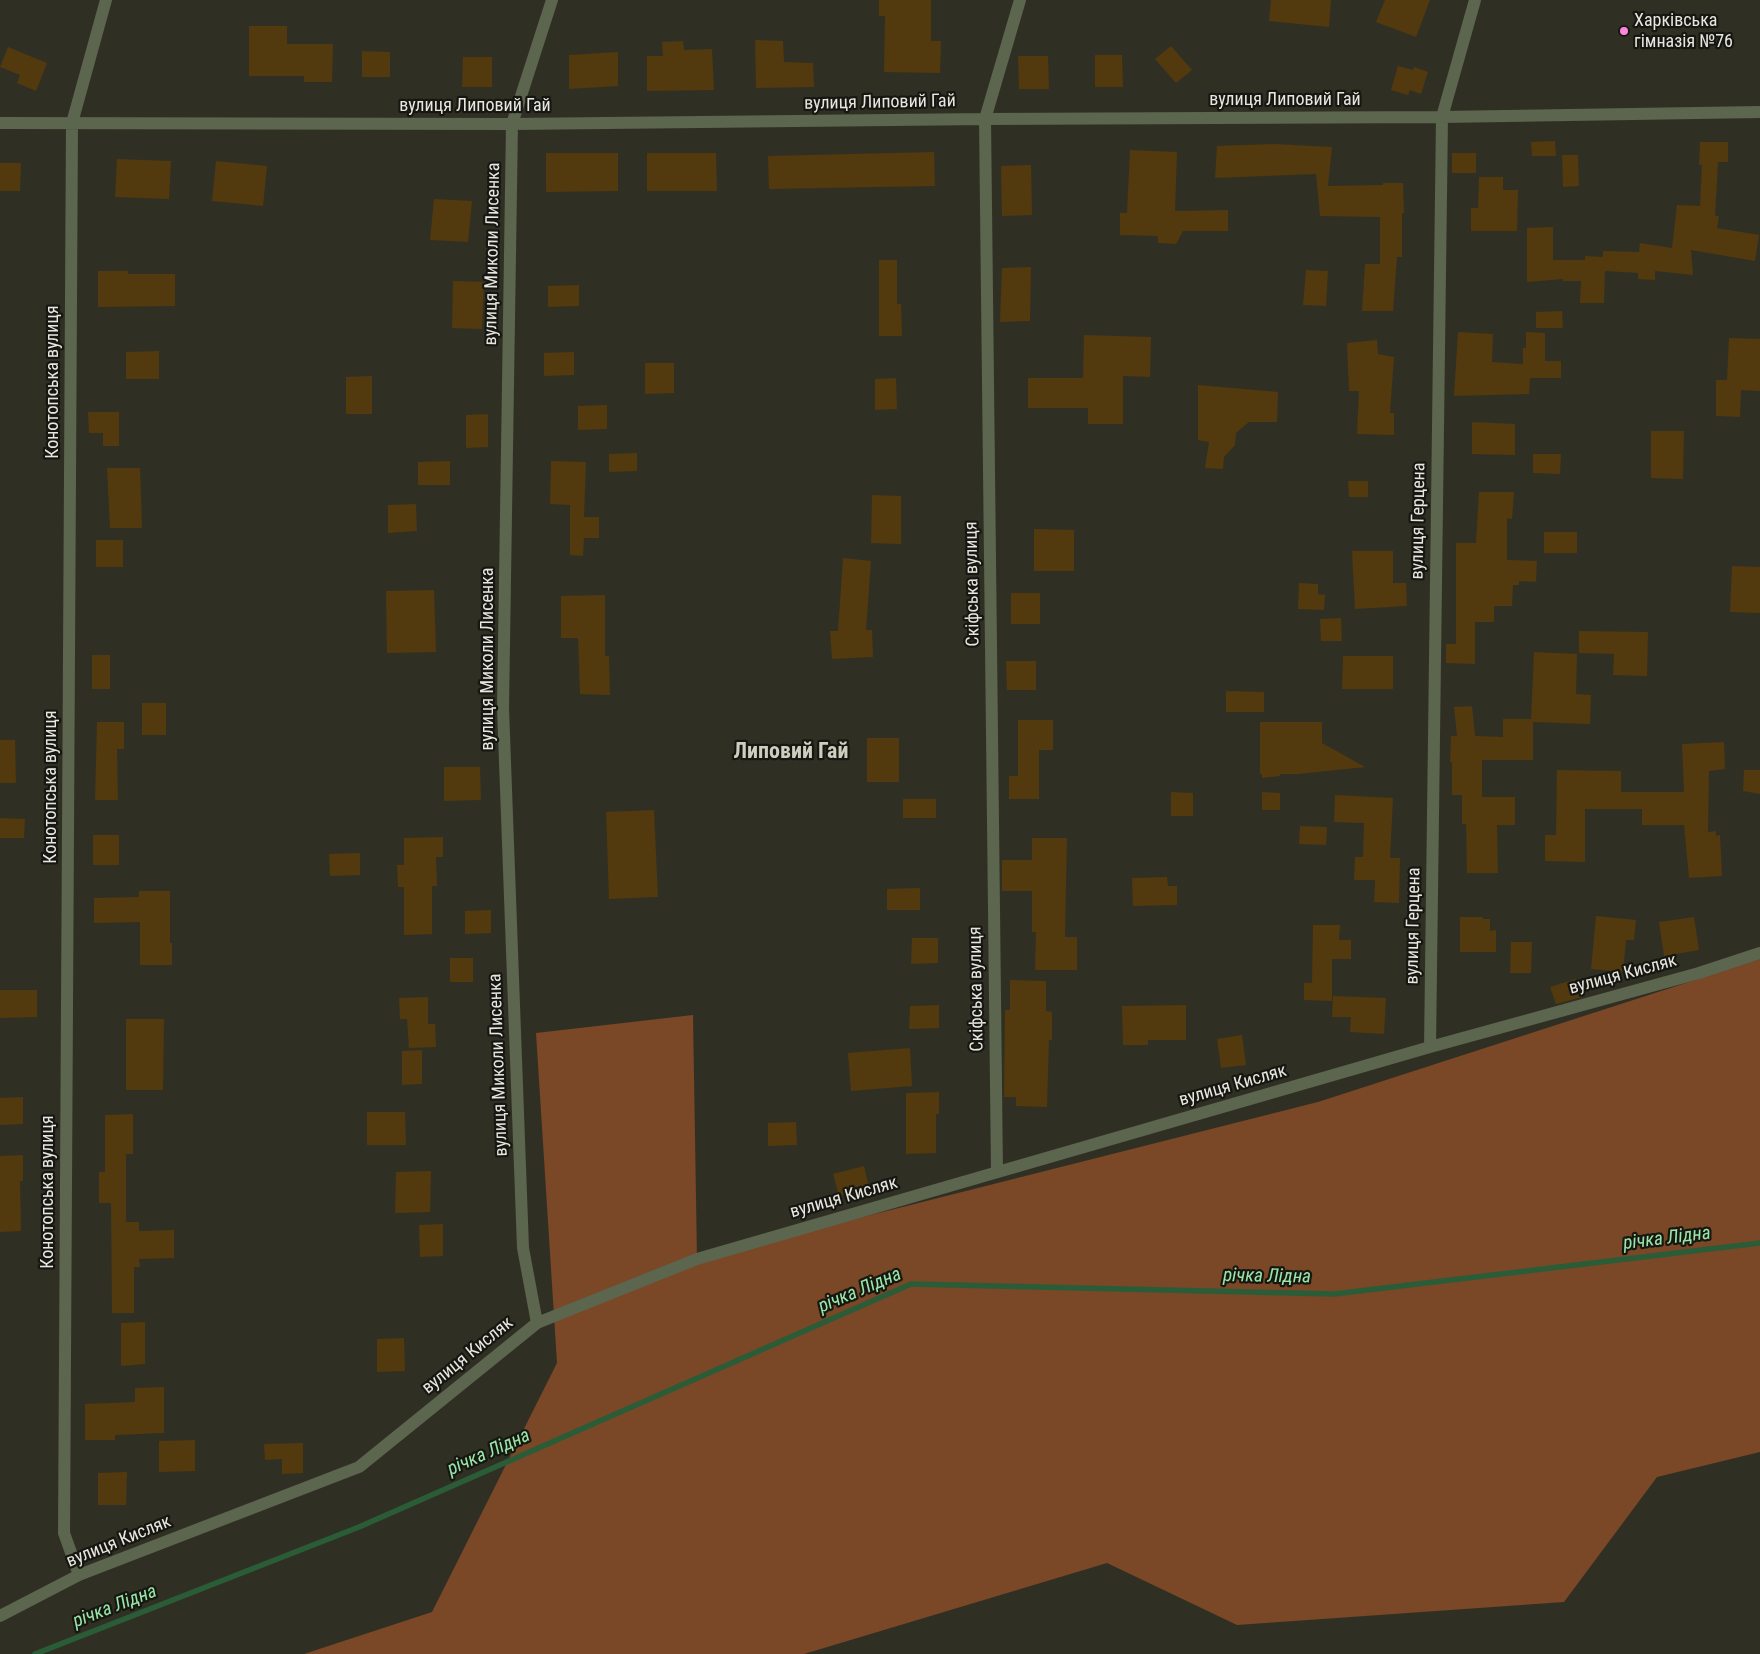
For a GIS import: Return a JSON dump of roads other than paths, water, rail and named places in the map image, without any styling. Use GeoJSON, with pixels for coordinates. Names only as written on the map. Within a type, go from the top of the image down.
{"type":"FeatureCollection","features":[{"type":"Feature","properties":{"kind":"street","name":"Конотопська вулиця"},"geometry":{"type":"LineString","coordinates":[[79,1575],[64,1533],[72,123],[106,0]]}},
{"type":"Feature","properties":{"kind":"street","name":"вулиця Миколи Лисенка"},"geometry":{"type":"LineString","coordinates":[[537,1323],[523,1248],[503,708],[512,124],[552,0]]}},
{"type":"Feature","properties":{"kind":"street","name":"Скіфська вулиця"},"geometry":{"type":"LineString","coordinates":[[996,1172],[985,119],[1020,0]]}},
{"type":"Feature","properties":{"kind":"street","name":"вулиця Герцена"},"geometry":{"type":"LineString","coordinates":[[1430,1047],[1442,117],[1475,0]]}},
{"type":"Feature","properties":{"kind":"street","name":"вулиця Липовий Гай"},"geometry":{"type":"LineString","coordinates":[[0,123],[512,124],[1442,117],[1760,112]]}},
{"type":"Feature","properties":{"kind":"street","name":"вулиця Кисляк"},"geometry":{"type":"LineString","coordinates":[[0,1616],[79,1575],[359,1467],[537,1323],[697,1259],[1760,953]]}},
{"type":"Feature","properties":{"kind":"waterway","name":"річка Лідна"},"geometry":{"type":"LineString","coordinates":[[35,1654],[359,1527],[911,1284],[1334,1294],[1760,1243]]}},
{"type":"Feature","properties":{"kind":"place","name":"Харківська гімназія №76"},"geometry":{"type":"Point","coordinates":[1624,31]}},
{"type":"Feature","properties":{"kind":"district","name":"Липовий Гай"},"geometry":{"type":"Point","coordinates":[791,752]}}]}
